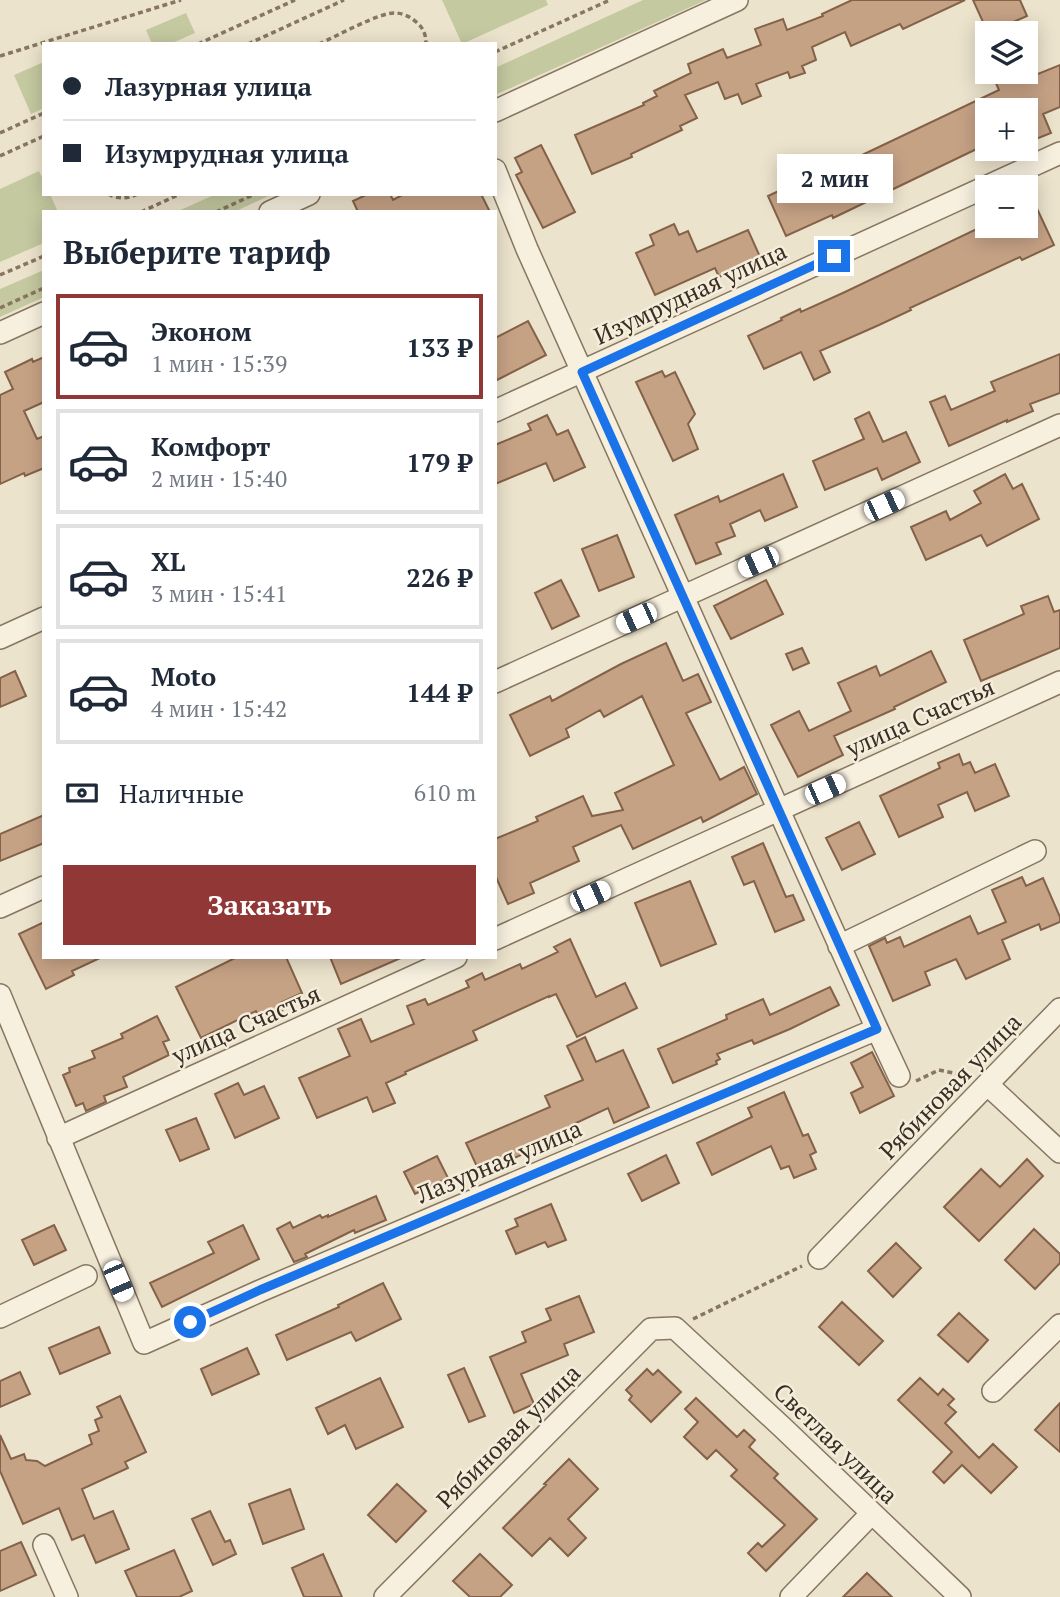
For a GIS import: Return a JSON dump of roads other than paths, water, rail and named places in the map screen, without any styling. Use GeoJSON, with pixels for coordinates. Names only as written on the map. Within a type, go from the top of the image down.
{"type":"FeatureCollection","features":[{"type":"Feature","properties":{"kind":"street"},"geometry":{"type":"LineString","coordinates":[[497,110],[737,0]]}},
{"type":"Feature","properties":{"kind":"street","name":"Изумрудная улица"},"geometry":{"type":"LineString","coordinates":[[497,410],[1060,153]]}},
{"type":"Feature","properties":{"kind":"street"},"geometry":{"type":"LineString","coordinates":[[497,175],[527,249],[839,946],[903,1081]]}},
{"type":"Feature","properties":{"kind":"street"},"geometry":{"type":"LineString","coordinates":[[274,210],[305,196]]}},
{"type":"Feature","properties":{"kind":"street"},"geometry":{"type":"LineString","coordinates":[[0,333],[42,314]]}},
{"type":"Feature","properties":{"kind":"street"},"geometry":{"type":"LineString","coordinates":[[497,681],[1060,425]]}},
{"type":"Feature","properties":{"kind":"street"},"geometry":{"type":"LineString","coordinates":[[0,638],[42,619]]}},
{"type":"Feature","properties":{"kind":"street","name":"улица Счастья"},"geometry":{"type":"LineString","coordinates":[[497,938],[1060,682]]}},
{"type":"Feature","properties":{"kind":"street"},"geometry":{"type":"LineString","coordinates":[[839,946],[1035,851]]}},
{"type":"Feature","properties":{"kind":"street"},"geometry":{"type":"LineString","coordinates":[[0,907],[42,888]]}},
{"type":"Feature","properties":{"kind":"street","name":"улица Счастья"},"geometry":{"type":"LineString","coordinates":[[58,1138],[452,959]]}},
{"type":"Feature","properties":{"kind":"street"},"geometry":{"type":"LineString","coordinates":[[2,1003],[58,1138]]}},
{"type":"Feature","properties":{"kind":"street","name":"Рябиновая улица"},"geometry":{"type":"LineString","coordinates":[[819,1258],[1060,1009]]}},
{"type":"Feature","properties":{"kind":"street","name":"Лазурная улица"},"geometry":{"type":"LineString","coordinates":[[58,1138],[144,1342],[260,1290],[877,1029]]}},
{"type":"Feature","properties":{"kind":"street"},"geometry":{"type":"LineString","coordinates":[[986,1087],[1060,1153]]}},
{"type":"Feature","properties":{"kind":"street"},"geometry":{"type":"LineString","coordinates":[[0,1317],[86,1276]]}},
{"type":"Feature","properties":{"kind":"street"},"geometry":{"type":"LineString","coordinates":[[993,1391],[1060,1325]]}},
{"type":"Feature","properties":{"kind":"street","name":"Рябиновая улица"},"geometry":{"type":"LineString","coordinates":[[384,1597],[651,1329],[675,1328]]}},
{"type":"Feature","properties":{"kind":"street","name":"Светлая улица"},"geometry":{"type":"LineString","coordinates":[[675,1328],[960,1597]]}},
{"type":"Feature","properties":{"kind":"street"},"geometry":{"type":"LineString","coordinates":[[791,1597],[872,1513]]}},
{"type":"Feature","properties":{"kind":"street"},"geometry":{"type":"LineString","coordinates":[[44,1545],[67,1597]]}}]}
